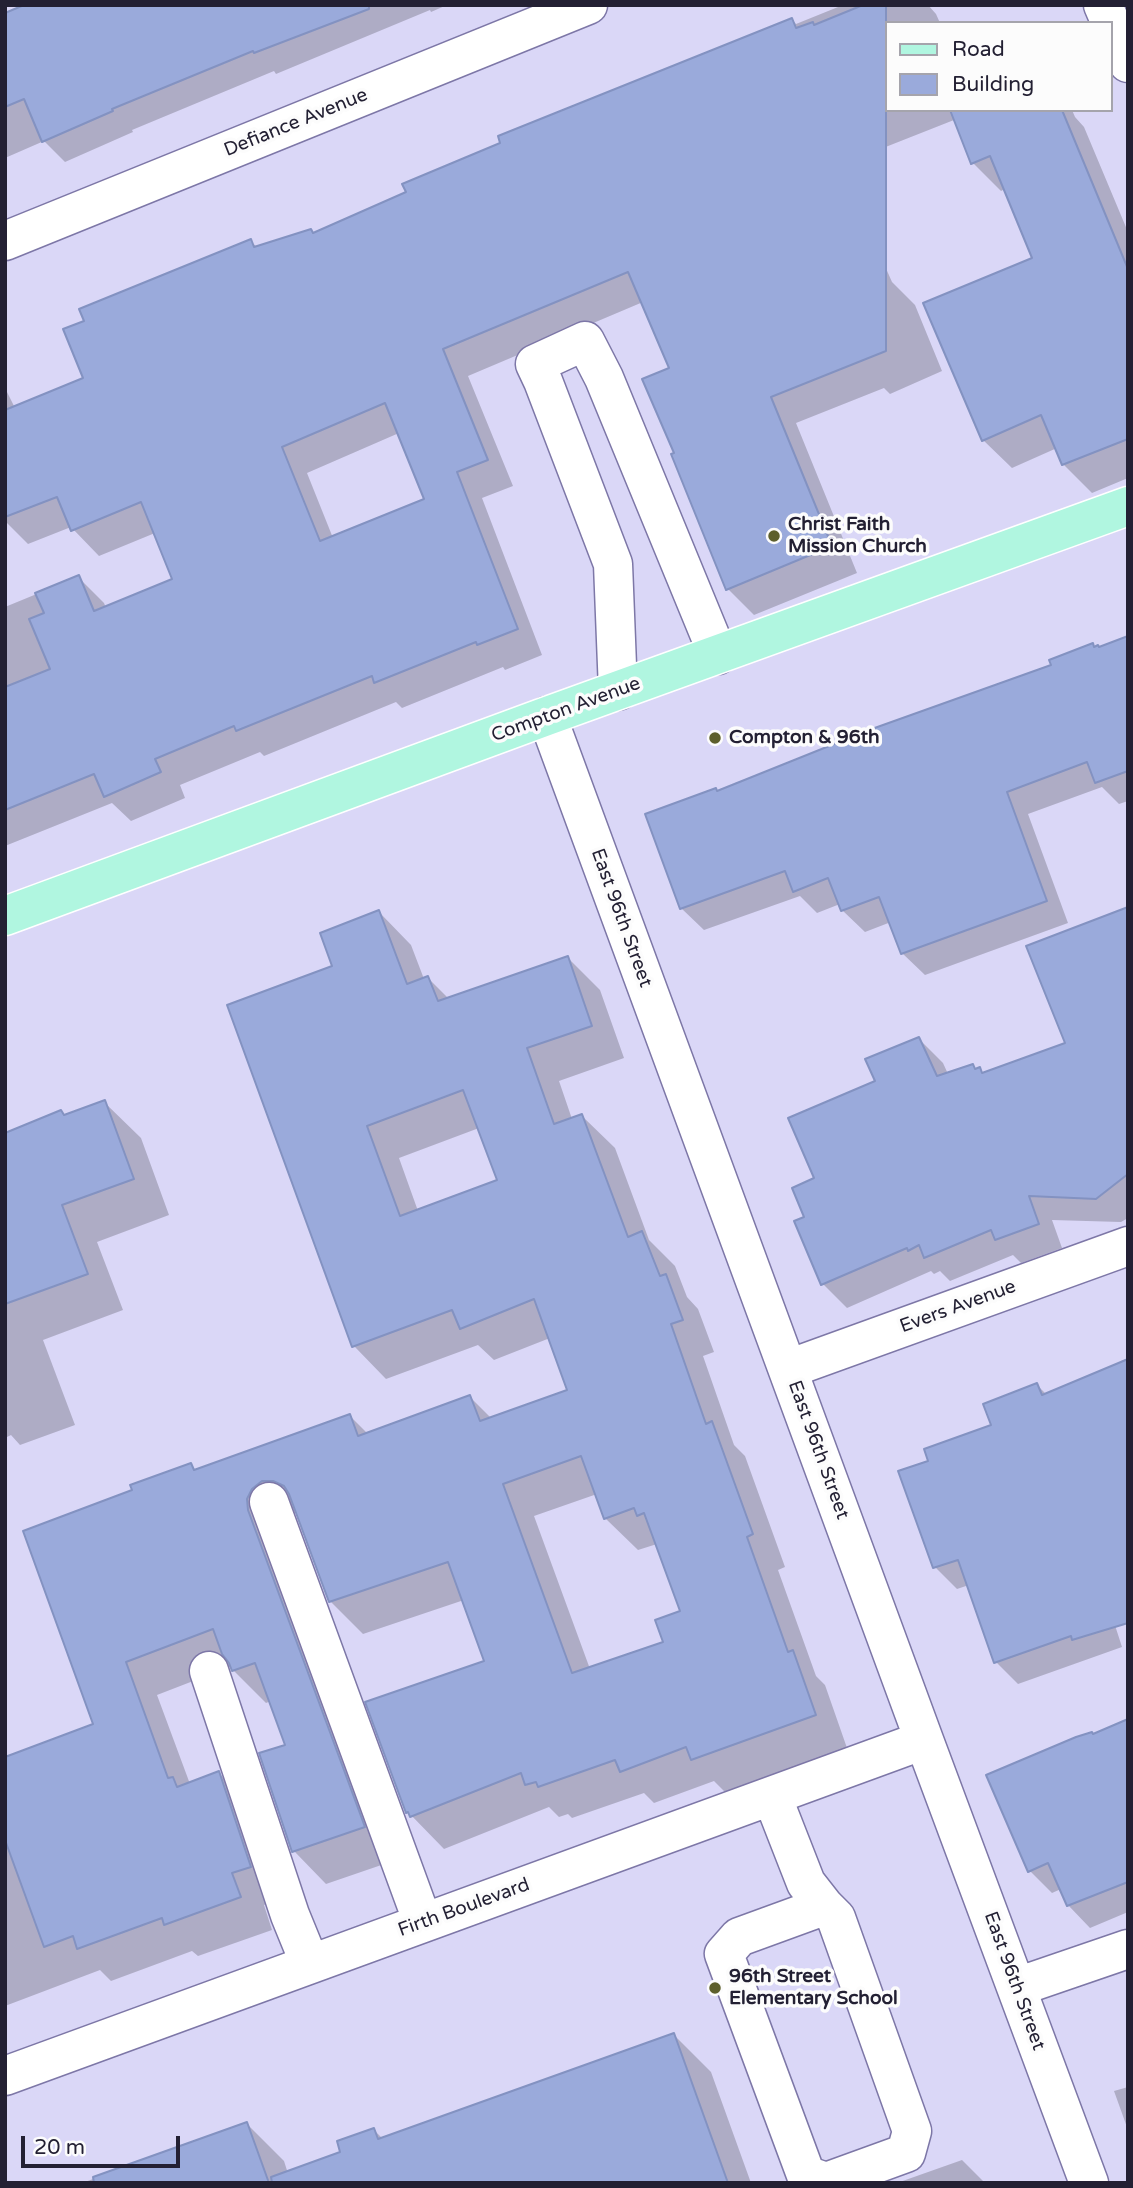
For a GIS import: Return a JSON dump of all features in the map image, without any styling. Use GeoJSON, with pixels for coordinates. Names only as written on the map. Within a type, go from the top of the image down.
{"type":"FeatureCollection","features":[{"type":"Feature","properties":{"kind":"main road","name":"Compton Avenue"},"geometry":{"type":"LineString","coordinates":[[5,916],[1128,506]]}},
{"type":"Feature","properties":{"kind":"street","name":"Defiance Avenue"},"geometry":{"type":"LineString","coordinates":[[5,240],[587,5]]}},
{"type":"Feature","properties":{"kind":"street"},"geometry":{"type":"LineString","coordinates":[[1112,24],[1128,63]]}},
{"type":"Feature","properties":{"kind":"street"},"geometry":{"type":"LineString","coordinates":[[618,691],[613,564],[535,364],[585,341],[609,390],[718,655]]}},
{"type":"Feature","properties":{"kind":"street","name":"East 96th Street"},"geometry":{"type":"LineString","coordinates":[[547,716],[1089,2183]]}},
{"type":"Feature","properties":{"kind":"street","name":"Evers Avenue"},"geometry":{"type":"LineString","coordinates":[[788,1369],[1128,1246]]}},
{"type":"Feature","properties":{"kind":"street"},"geometry":{"type":"LineString","coordinates":[[269,1502],[423,1923]]}},
{"type":"Feature","properties":{"kind":"street"},"geometry":{"type":"LineString","coordinates":[[209,1671],[290,1915],[310,1964]]}},
{"type":"Feature","properties":{"kind":"street","name":"Firth Boulevard"},"geometry":{"type":"LineString","coordinates":[[5,2076],[924,1740]]}},
{"type":"Feature","properties":{"kind":"street"},"geometry":{"type":"LineString","coordinates":[[772,1796],[806,1883],[836,1918],[912,2132],[906,2153],[826,2182],[806,2175],[724,1954],[739,1937],[824,1906]]}},
{"type":"Feature","properties":{"kind":"street"},"geometry":{"type":"LineString","coordinates":[[1017,1987],[1128,1949]]}},
{"type":"Feature","properties":{"kind":"building"},"geometry":{"type":"Polygon","coordinates":[[[24,5],[369,5],[369,9],[254,53],[253,51],[112,109],[113,111],[42,142],[24,99],[5,107],[5,13],[24,5]]]}},
{"type":"Feature","properties":{"kind":"building"},"geometry":{"type":"Polygon","coordinates":[[[863,5],[886,5],[886,351],[771,397],[832,546],[726,590],[671,454],[674,453],[642,379],[669,368],[628,272],[443,349],[488,460],[457,472],[518,629],[477,645],[476,642],[374,683],[372,676],[236,731],[234,726],[155,759],[161,772],[104,797],[94,774],[5,810],[5,687],[50,669],[29,619],[44,613],[35,593],[79,575],[94,611],[172,579],[141,502],[71,531],[57,497],[5,517],[5,410],[83,378],[63,329],[84,321],[79,309],[251,239],[254,247],[311,229],[313,233],[406,192],[402,184],[500,143],[498,136],[792,18],[796,28],[813,22],[814,25],[863,5]],[[385,403],[282,447],[320,541],[424,499],[385,403]]]}},
{"type":"Feature","properties":{"kind":"building"},"geometry":{"type":"Polygon","coordinates":[[[951,112],[1063,112],[1128,269],[1128,439],[1062,465],[1041,415],[982,441],[923,303],[1032,258],[990,156],[971,164],[951,112]]]}},
{"type":"Feature","properties":{"kind":"building"},"geometry":{"type":"Polygon","coordinates":[[[1128,636],[1128,771],[1095,783],[1087,762],[1007,792],[1047,901],[901,954],[879,897],[841,911],[828,878],[793,892],[785,871],[680,909],[645,814],[716,788],[717,791],[869,730],[1051,665],[1049,660],[1093,643],[1094,647],[1099,647],[1128,636]]]}},
{"type":"Feature","properties":{"kind":"building"},"geometry":{"type":"Polygon","coordinates":[[[1128,907],[1128,1174],[1096,1199],[1029,1196],[1039,1224],[995,1240],[991,1230],[924,1258],[919,1245],[908,1251],[907,1248],[821,1285],[794,1221],[804,1217],[792,1188],[814,1178],[788,1118],[875,1081],[865,1059],[919,1037],[937,1076],[973,1064],[975,1069],[980,1067],[982,1073],[1065,1043],[1026,946],[1128,907]]]}},
{"type":"Feature","properties":{"kind":"building"},"geometry":{"type":"Polygon","coordinates":[[[379,910],[407,984],[428,976],[438,1001],[568,956],[592,1026],[527,1048],[554,1124],[582,1114],[628,1237],[642,1231],[660,1276],[666,1274],[683,1320],[671,1324],[706,1424],[712,1421],[753,1534],[747,1537],[788,1652],[793,1650],[816,1715],[691,1760],[686,1747],[620,1772],[615,1760],[538,1787],[536,1782],[525,1785],[521,1773],[410,1817],[408,1812],[406,1813],[365,1702],[484,1661],[448,1562],[329,1602],[289,1494],[284,1486],[273,1481],[262,1481],[252,1489],[247,1499],[248,1510],[365,1827],[292,1852],[259,1753],[285,1745],[255,1663],[232,1671],[222,1654],[213,1629],[126,1662],[168,1778],[173,1777],[177,1787],[219,1771],[251,1867],[232,1873],[241,1897],[164,1925],[162,1918],[77,1949],[73,1936],[44,1947],[5,1840],[5,1757],[93,1724],[23,1531],[132,1490],[130,1485],[191,1463],[194,1470],[350,1414],[358,1436],[470,1395],[480,1421],[567,1390],[534,1299],[460,1329],[452,1310],[352,1347],[227,1005],[332,966],[320,933],[379,910]],[[463,1090],[367,1126],[400,1216],[497,1180],[463,1090]],[[581,1456],[503,1484],[572,1673],[663,1642],[655,1620],[680,1611],[644,1513],[637,1516],[634,1508],[604,1519],[581,1456]]]}},
{"type":"Feature","properties":{"kind":"building"},"geometry":{"type":"Polygon","coordinates":[[[105,1100],[134,1179],[62,1205],[88,1274],[5,1304],[5,1133],[61,1110],[64,1115],[105,1100]]]}},
{"type":"Feature","properties":{"kind":"building"},"geometry":{"type":"Polygon","coordinates":[[[1128,1359],[1128,1623],[1072,1640],[1071,1636],[994,1663],[958,1560],[933,1568],[898,1471],[928,1461],[924,1449],[991,1425],[983,1404],[1037,1383],[1042,1395],[1128,1359]]]}},
{"type":"Feature","properties":{"kind":"building"},"geometry":{"type":"Polygon","coordinates":[[[1128,1719],[1128,1882],[1067,1906],[1048,1863],[1028,1872],[986,1775],[1076,1737],[1092,1732],[1093,1734],[1128,1719]]]}},
{"type":"Feature","properties":{"kind":"building"},"geometry":{"type":"Polygon","coordinates":[[[674,2033],[728,2183],[272,2183],[271,2177],[340,2152],[337,2141],[374,2128],[378,2139],[674,2033]]]}},
{"type":"Feature","properties":{"kind":"building"},"geometry":{"type":"Polygon","coordinates":[[[247,2122],[269,2183],[94,2183],[93,2177],[247,2122]]]}},
{"type":"Feature","properties":{"kind":"place","name":"Christ Faith Mission Church"},"geometry":{"type":"Point","coordinates":[774,536]}},
{"type":"Feature","properties":{"kind":"place","name":"Compton & 96th"},"geometry":{"type":"Point","coordinates":[715,738]}},
{"type":"Feature","properties":{"kind":"place","name":"96th Street Elementary School"},"geometry":{"type":"Point","coordinates":[715,1988]}}]}
